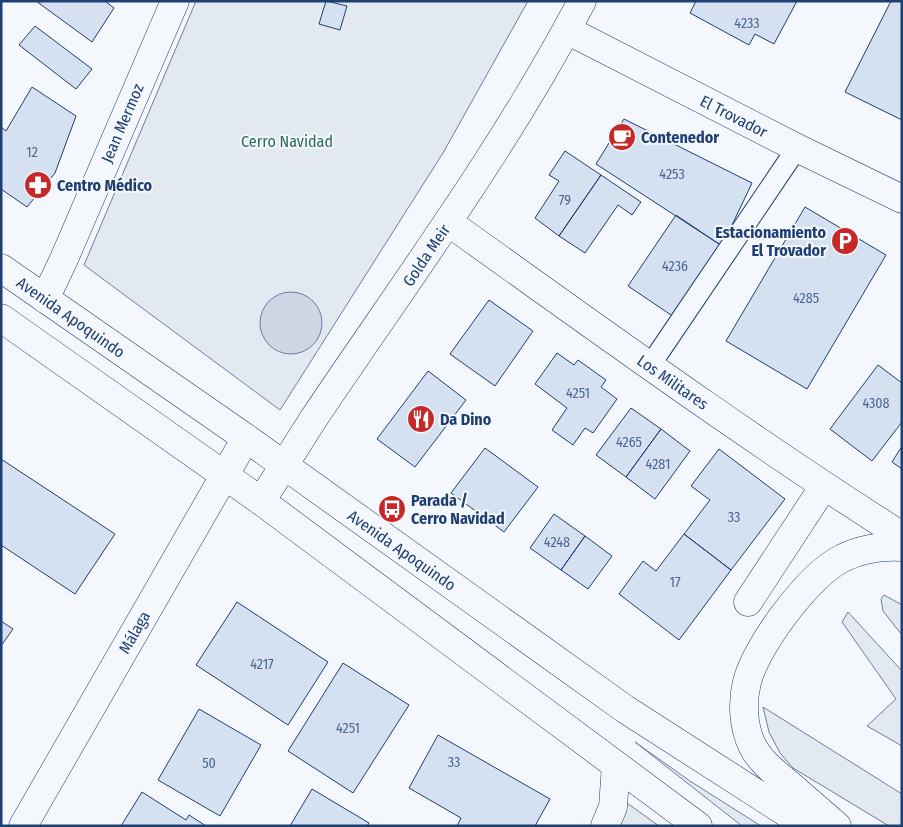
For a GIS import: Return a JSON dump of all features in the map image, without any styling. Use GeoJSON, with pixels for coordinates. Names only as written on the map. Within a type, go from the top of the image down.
{"type":"FeatureCollection","features":[{"type":"Feature","properties":{"kind":"street","name":"Jean Mermoz"},"geometry":{"type":"LineString","coordinates":[[45,299],[64,260],[175,1]]}},
{"type":"Feature","properties":{"kind":"street","name":"Golda Meir"},"geometry":{"type":"LineString","coordinates":[[261,501],[314,418],[448,222],[508,128],[582,1]]}},
{"type":"Feature","properties":{"kind":"street","name":"El Trovador"},"geometry":{"type":"LineString","coordinates":[[566,30],[796,148],[902,199]]}},
{"type":"Feature","properties":{"kind":"street"},"geometry":{"type":"LineString","coordinates":[[649,366],[796,148]]}},
{"type":"Feature","properties":{"kind":"street","name":"Los Militares"},"geometry":{"type":"LineString","coordinates":[[448,222],[649,366],[824,486],[902,536]]}},
{"type":"Feature","properties":{"kind":"street","name":"Avenida Apoquindo"},"geometry":{"type":"LineString","coordinates":[[1,268],[246,438],[625,709],[807,826]]}},
{"type":"Feature","properties":{"kind":"street"},"geometry":{"type":"LineString","coordinates":[[1,318],[261,501],[698,826]]}},
{"type":"Feature","properties":{"kind":"street","name":"Málaga"},"geometry":{"type":"LineString","coordinates":[[23,826],[246,438]]}},
{"type":"Feature","properties":{"kind":"street"},"geometry":{"type":"LineString","coordinates":[[748,602],[824,486]]}},
{"type":"Feature","properties":{"kind":"street"},"geometry":{"type":"LineString","coordinates":[[837,826],[766,764],[752,746],[745,722],[744,710],[747,682],[760,652],[776,627],[810,582],[842,558],[860,551],[902,547]]}},
{"type":"Feature","properties":{"kind":"street"},"geometry":{"type":"LineString","coordinates":[[605,826],[613,807],[616,765]]}},
{"type":"Feature","properties":{"kind":"green space","name":"Cerro Navidad"},"geometry":{"type":"Polygon","coordinates":[[[196,1],[528,1],[443,153],[280,410],[84,265],[196,1]]]}},
{"type":"Feature","properties":{"kind":"green space"},"geometry":{"type":"Polygon","coordinates":[[[884,595],[902,605],[902,635],[883,611],[881,599],[884,595]]]}},
{"type":"Feature","properties":{"kind":"green space"},"geometry":{"type":"Polygon","coordinates":[[[848,612],[902,671],[902,746],[867,726],[896,699],[842,622],[848,612]]]}},
{"type":"Feature","properties":{"kind":"green space"},"geometry":{"type":"Polygon","coordinates":[[[763,707],[902,794],[902,826],[889,826],[793,768],[780,753],[769,732],[763,707]]]}},
{"type":"Feature","properties":{"kind":"green space"},"geometry":{"type":"Polygon","coordinates":[[[635,742],[690,781],[761,826],[742,826],[635,742]]]}},
{"type":"Feature","properties":{"kind":"green space"},"geometry":{"type":"Polygon","coordinates":[[[627,803],[659,826],[618,826],[627,803]]]}},
{"type":"Feature","properties":{"kind":"shaded area"},"geometry":{"type":"Polygon","coordinates":[[[285,292],[297,292],[313,301],[320,311],[322,323],[320,335],[313,345],[297,354],[285,354],[274,349],[265,340],[260,329],[260,317],[265,306],[274,297],[285,292]]]}},
{"type":"Feature","properties":{"kind":"building"},"geometry":{"type":"Polygon","coordinates":[[[36,1],[105,1],[114,8],[92,42],[36,1]]]}},
{"type":"Feature","properties":{"kind":"building"},"geometry":{"type":"Polygon","coordinates":[[[326,1],[347,6],[340,30],[319,24],[326,1]]]}},
{"type":"Feature","properties":{"kind":"building"},"geometry":{"type":"Polygon","coordinates":[[[696,1],[797,1],[774,44],[755,34],[749,45],[690,13],[696,1]]]}},
{"type":"Feature","properties":{"kind":"building"},"geometry":{"type":"Polygon","coordinates":[[[891,1],[902,1],[902,120],[845,92],[891,1]]]}},
{"type":"Feature","properties":{"kind":"building"},"geometry":{"type":"Polygon","coordinates":[[[35,26],[92,69],[76,89],[19,45],[35,26]]]}},
{"type":"Feature","properties":{"kind":"building"},"geometry":{"type":"Polygon","coordinates":[[[32,87],[76,116],[55,173],[27,207],[1,189],[1,127],[6,131],[32,87]]]}},
{"type":"Feature","properties":{"kind":"building"},"geometry":{"type":"Polygon","coordinates":[[[624,119],[752,183],[722,246],[596,164],[624,119]]]}},
{"type":"Feature","properties":{"kind":"building"},"geometry":{"type":"Polygon","coordinates":[[[565,151],[601,175],[559,236],[535,218],[559,181],[549,175],[565,151]]]}},
{"type":"Feature","properties":{"kind":"building"},"geometry":{"type":"Polygon","coordinates":[[[601,175],[641,202],[632,215],[618,205],[585,253],[559,236],[601,175]]]}},
{"type":"Feature","properties":{"kind":"building"},"geometry":{"type":"Polygon","coordinates":[[[805,207],[886,255],[807,389],[726,341],[805,207]]]}},
{"type":"Feature","properties":{"kind":"building"},"geometry":{"type":"Polygon","coordinates":[[[676,215],[722,246],[674,317],[628,286],[676,215]]]}},
{"type":"Feature","properties":{"kind":"building"},"geometry":{"type":"Polygon","coordinates":[[[489,300],[533,331],[495,386],[450,354],[489,300]]]}},
{"type":"Feature","properties":{"kind":"building"},"geometry":{"type":"Polygon","coordinates":[[[557,353],[574,365],[578,360],[606,380],[601,387],[617,399],[593,433],[585,428],[573,445],[552,430],[567,408],[535,384],[557,353]]]}},
{"type":"Feature","properties":{"kind":"building"},"geometry":{"type":"Polygon","coordinates":[[[878,365],[902,383],[902,422],[872,461],[830,429],[878,365]]]}},
{"type":"Feature","properties":{"kind":"building","name":"Da Dino"},"geometry":{"type":"Polygon","coordinates":[[[428,371],[466,400],[415,467],[377,439],[428,371]]]}},
{"type":"Feature","properties":{"kind":"building"},"geometry":{"type":"Polygon","coordinates":[[[631,408],[661,429],[626,477],[596,455],[631,408]]]}},
{"type":"Feature","properties":{"kind":"building"},"geometry":{"type":"Polygon","coordinates":[[[661,429],[690,451],[655,499],[626,477],[661,429]]]}},
{"type":"Feature","properties":{"kind":"building"},"geometry":{"type":"Polygon","coordinates":[[[902,446],[902,469],[892,462],[902,446]]]}},
{"type":"Feature","properties":{"kind":"building"},"geometry":{"type":"Polygon","coordinates":[[[485,448],[538,487],[504,532],[451,493],[485,448]]]}},
{"type":"Feature","properties":{"kind":"building"},"geometry":{"type":"Polygon","coordinates":[[[719,449],[785,499],[731,570],[684,534],[710,500],[691,486],[719,449]]]}},
{"type":"Feature","properties":{"kind":"building"},"geometry":{"type":"Polygon","coordinates":[[[1,459],[115,534],[75,594],[1,545],[1,459]]]}},
{"type":"Feature","properties":{"kind":"building"},"geometry":{"type":"Polygon","coordinates":[[[554,514],[585,536],[561,570],[530,548],[554,514]]]}},
{"type":"Feature","properties":{"kind":"building"},"geometry":{"type":"Polygon","coordinates":[[[684,534],[731,570],[679,640],[619,594],[643,561],[656,571],[684,534]]]}},
{"type":"Feature","properties":{"kind":"building"},"geometry":{"type":"Polygon","coordinates":[[[585,536],[612,556],[588,589],[561,570],[585,536]]]}},
{"type":"Feature","properties":{"kind":"building"},"geometry":{"type":"Polygon","coordinates":[[[237,602],[328,662],[288,725],[196,665],[237,602]]]}},
{"type":"Feature","properties":{"kind":"building"},"geometry":{"type":"Polygon","coordinates":[[[1,621],[13,629],[1,646],[1,621]]]}},
{"type":"Feature","properties":{"kind":"building"},"geometry":{"type":"Polygon","coordinates":[[[343,663],[409,705],[353,793],[288,751],[343,663]]]}},
{"type":"Feature","properties":{"kind":"building"},"geometry":{"type":"Polygon","coordinates":[[[199,709],[261,745],[220,816],[158,780],[199,709]]]}},
{"type":"Feature","properties":{"kind":"building"},"geometry":{"type":"Polygon","coordinates":[[[438,735],[550,799],[535,826],[457,826],[461,818],[409,788],[438,735]]]}},
{"type":"Feature","properties":{"kind":"building"},"geometry":{"type":"Polygon","coordinates":[[[312,789],[369,823],[367,826],[290,826],[312,789]]]}},
{"type":"Feature","properties":{"kind":"building"},"geometry":{"type":"Polygon","coordinates":[[[142,792],[186,820],[189,815],[206,826],[121,826],[142,792]]]}},
{"type":"Feature","properties":{"kind":"place","name":"Contenedor"},"geometry":{"type":"Point","coordinates":[622,137]}},
{"type":"Feature","properties":{"kind":"place","name":"Centro Médico"},"geometry":{"type":"Point","coordinates":[38,185]}},
{"type":"Feature","properties":{"kind":"place","name":"Estacionamiento El Trovador"},"geometry":{"type":"Point","coordinates":[845,241]}},
{"type":"Feature","properties":{"kind":"place","name":"Da Dino"},"geometry":{"type":"Point","coordinates":[421,419]}},
{"type":"Feature","properties":{"kind":"place","name":"Parada / Cerro Navidad"},"geometry":{"type":"Point","coordinates":[392,509]}}]}
